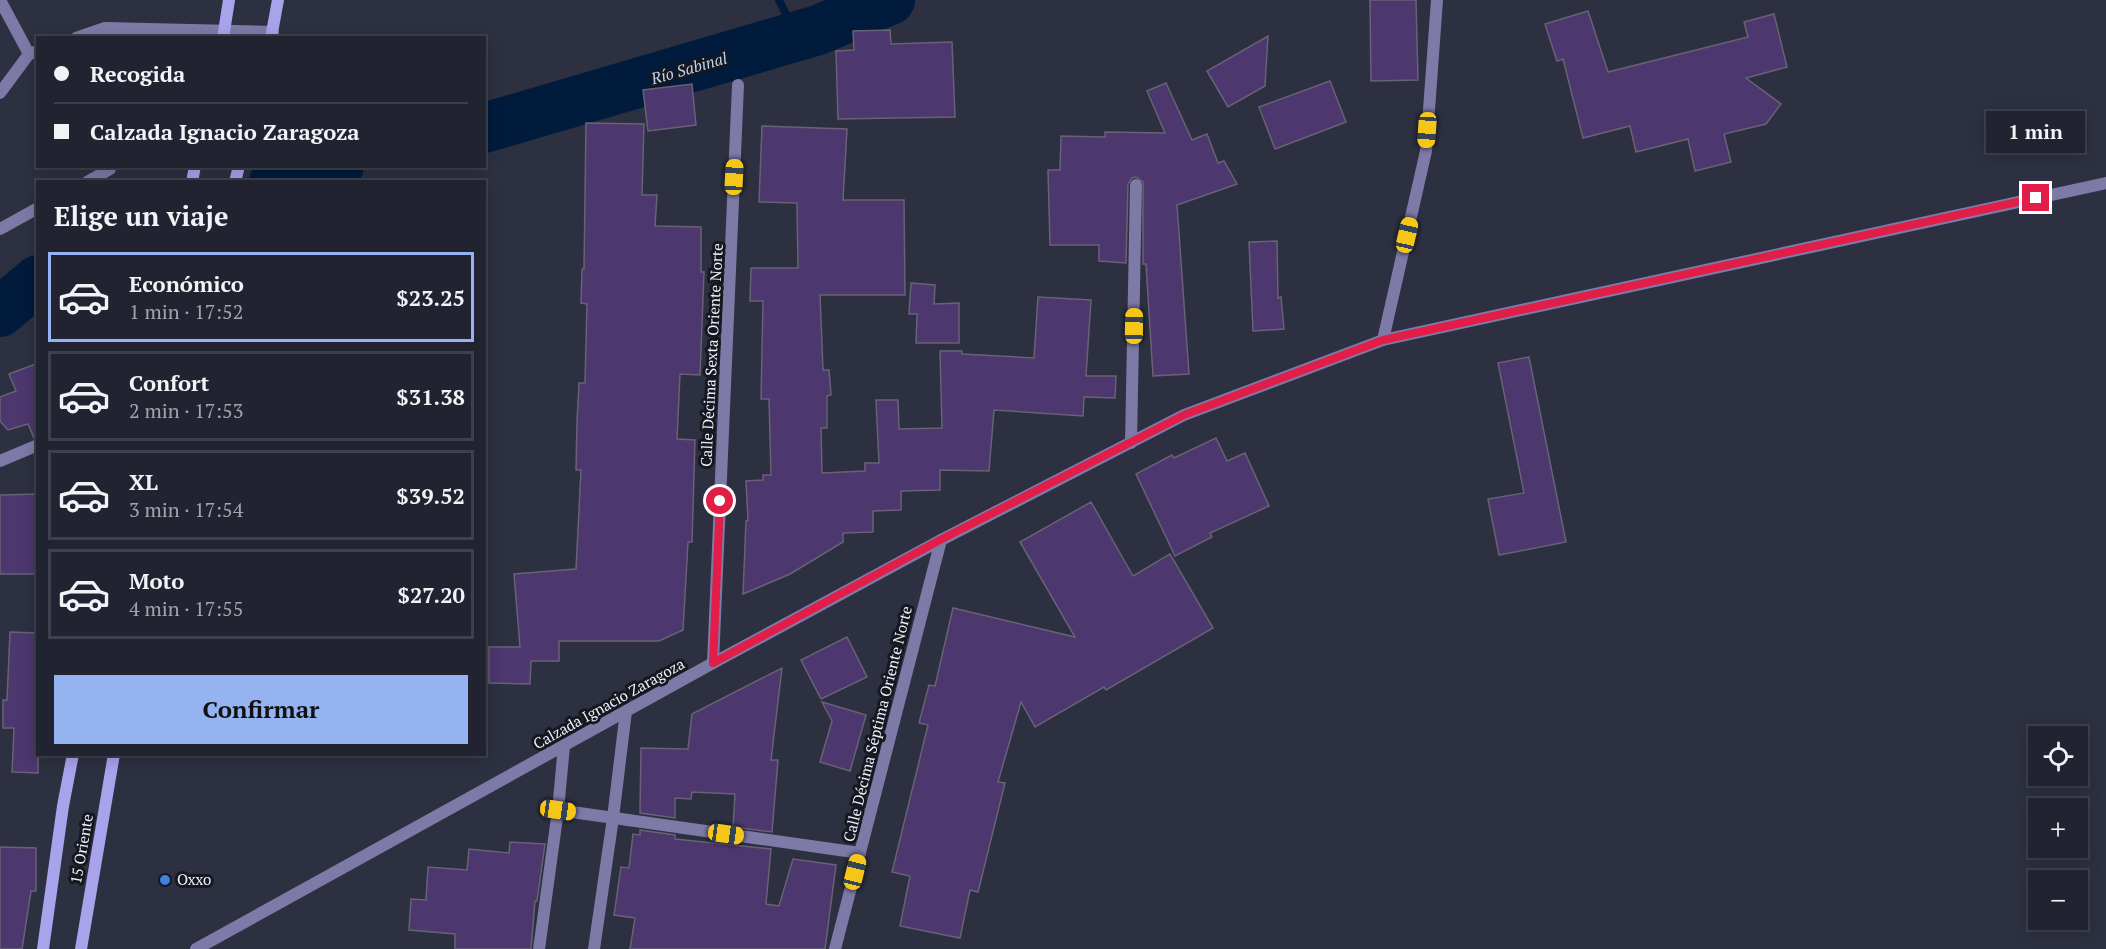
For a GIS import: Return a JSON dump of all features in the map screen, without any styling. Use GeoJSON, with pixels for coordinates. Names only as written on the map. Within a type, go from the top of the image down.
{"type":"FeatureCollection","features":[{"type":"Feature","properties":{"kind":"main road"},"geometry":{"type":"LineString","coordinates":[[224,34],[230,0]]}},
{"type":"Feature","properties":{"kind":"main road"},"geometry":{"type":"LineString","coordinates":[[272,35],[279,0]]}},
{"type":"Feature","properties":{"kind":"main road","name":"15 Oriente"},"geometry":{"type":"LineString","coordinates":[[43,949],[63,806],[73,756]]}},
{"type":"Feature","properties":{"kind":"main road","name":"15 Oriente"},"geometry":{"type":"LineString","coordinates":[[81,949],[114,756]]}},
{"type":"Feature","properties":{"kind":"street"},"geometry":{"type":"LineString","coordinates":[[0,0],[33,52],[0,93]]}},
{"type":"Feature","properties":{"kind":"street"},"geometry":{"type":"LineString","coordinates":[[1383,340],[1426,152],[1437,0]]}},
{"type":"Feature","properties":{"kind":"street"},"geometry":{"type":"LineString","coordinates":[[82,36],[105,28],[272,35]]}},
{"type":"Feature","properties":{"kind":"street","name":"Calle Décima Sexta Oriente Norte"},"geometry":{"type":"LineString","coordinates":[[713,663],[738,85]]}},
{"type":"Feature","properties":{"kind":"street"},"geometry":{"type":"LineString","coordinates":[[91,180],[110,170]]}},
{"type":"Feature","properties":{"kind":"street","name":"Calzada Ignacio Zaragoza"},"geometry":{"type":"LineString","coordinates":[[196,949],[940,540],[1184,415],[1383,340],[2106,183]]}},
{"type":"Feature","properties":{"kind":"street"},"geometry":{"type":"LineString","coordinates":[[1131,443],[1136,185]]}},
{"type":"Feature","properties":{"kind":"street"},"geometry":{"type":"LineString","coordinates":[[0,229],[36,209]]}},
{"type":"Feature","properties":{"kind":"street"},"geometry":{"type":"LineString","coordinates":[[0,462],[36,446]]}},
{"type":"Feature","properties":{"kind":"street","name":"Calle Décima Séptima Oriente Norte"},"geometry":{"type":"LineString","coordinates":[[835,949],[940,540]]}},
{"type":"Feature","properties":{"kind":"street"},"geometry":{"type":"LineString","coordinates":[[594,949],[626,711]]}},
{"type":"Feature","properties":{"kind":"street"},"geometry":{"type":"LineString","coordinates":[[539,949],[558,810],[564,746]]}},
{"type":"Feature","properties":{"kind":"street"},"geometry":{"type":"LineString","coordinates":[[558,810],[860,853]]}},
{"type":"Feature","properties":{"kind":"building"},"geometry":{"type":"Polygon","coordinates":[[[1370,0],[1416,0],[1418,80],[1371,81],[1370,0]]]}},
{"type":"Feature","properties":{"kind":"building"},"geometry":{"type":"Polygon","coordinates":[[[1588,11],[1608,72],[1748,37],[1744,22],[1774,14],[1787,67],[1746,78],[1781,104],[1766,124],[1724,134],[1731,162],[1695,171],[1688,139],[1636,152],[1630,126],[1583,138],[1563,59],[1557,61],[1545,24],[1588,11]]]}},
{"type":"Feature","properties":{"kind":"building"},"geometry":{"type":"Polygon","coordinates":[[[890,30],[891,44],[952,42],[955,117],[838,119],[836,51],[854,50],[853,31],[890,30]]]}},
{"type":"Feature","properties":{"kind":"building"},"geometry":{"type":"Polygon","coordinates":[[[1268,36],[1265,86],[1228,107],[1207,71],[1268,36]]]}},
{"type":"Feature","properties":{"kind":"building"},"geometry":{"type":"Polygon","coordinates":[[[1330,81],[1346,122],[1275,149],[1259,107],[1330,81]]]}},
{"type":"Feature","properties":{"kind":"building"},"geometry":{"type":"Polygon","coordinates":[[[1166,83],[1192,140],[1207,134],[1218,163],[1224,161],[1237,184],[1177,205],[1189,374],[1153,376],[1146,264],[1143,264],[1143,182],[1136,177],[1132,178],[1128,184],[1126,263],[1099,261],[1099,245],[1050,245],[1048,170],[1060,170],[1061,136],[1105,137],[1105,132],[1165,133],[1147,91],[1166,83]]]}},
{"type":"Feature","properties":{"kind":"building"},"geometry":{"type":"Polygon","coordinates":[[[692,84],[696,125],[648,131],[643,90],[692,84]]]}},
{"type":"Feature","properties":{"kind":"building"},"geometry":{"type":"Polygon","coordinates":[[[586,123],[644,124],[642,195],[657,195],[655,226],[701,227],[701,272],[704,272],[700,375],[680,374],[677,439],[695,440],[692,542],[688,542],[683,630],[659,641],[559,641],[559,661],[531,661],[530,684],[489,683],[489,647],[520,647],[514,574],[576,569],[581,470],[576,470],[577,422],[579,383],[585,383],[587,304],[581,303],[582,269],[584,269],[586,123]]]}},
{"type":"Feature","properties":{"kind":"building"},"geometry":{"type":"Polygon","coordinates":[[[762,126],[847,129],[843,200],[904,200],[905,295],[820,295],[823,370],[829,370],[831,395],[827,396],[827,428],[821,428],[822,473],[865,471],[865,463],[879,463],[876,400],[898,400],[899,429],[942,428],[940,351],[1034,358],[1038,297],[1091,300],[1086,376],[1116,376],[1115,398],[1084,397],[1083,416],[994,410],[989,471],[940,470],[940,490],[901,491],[901,510],[873,511],[873,532],[843,533],[843,542],[790,574],[743,594],[746,521],[748,520],[746,481],[763,480],[763,475],[771,475],[769,399],[761,399],[763,301],[750,301],[751,268],[798,268],[797,203],[759,202],[762,126]]]}},
{"type":"Feature","properties":{"kind":"building"},"geometry":{"type":"Polygon","coordinates":[[[1277,241],[1278,298],[1281,297],[1284,329],[1253,331],[1249,242],[1277,241]]]}},
{"type":"Feature","properties":{"kind":"building"},"geometry":{"type":"Polygon","coordinates":[[[911,283],[935,285],[934,304],[959,303],[959,343],[916,343],[917,314],[909,314],[911,283]]]}},
{"type":"Feature","properties":{"kind":"building"},"geometry":{"type":"Polygon","coordinates":[[[1529,357],[1566,542],[1499,555],[1488,499],[1524,493],[1498,363],[1529,357]]]}},
{"type":"Feature","properties":{"kind":"building"},"geometry":{"type":"Polygon","coordinates":[[[36,364],[36,438],[34,438],[28,424],[8,430],[0,421],[0,397],[16,391],[9,374],[36,364]]]}},
{"type":"Feature","properties":{"kind":"building"},"geometry":{"type":"Polygon","coordinates":[[[1216,438],[1227,461],[1245,453],[1269,506],[1210,533],[1212,537],[1175,556],[1136,474],[1172,455],[1174,458],[1216,438]]]}},
{"type":"Feature","properties":{"kind":"building"},"geometry":{"type":"Polygon","coordinates":[[[36,494],[36,574],[0,574],[0,495],[36,494]]]}},
{"type":"Feature","properties":{"kind":"building"},"geometry":{"type":"Polygon","coordinates":[[[1091,502],[1133,576],[1170,554],[1213,628],[1106,690],[1104,687],[1035,727],[1021,702],[998,782],[1005,783],[978,892],[970,890],[960,938],[900,926],[910,876],[892,872],[928,725],[919,723],[929,685],[935,686],[953,608],[1075,637],[1020,542],[1091,502]]]}},
{"type":"Feature","properties":{"kind":"building"},"geometry":{"type":"Polygon","coordinates":[[[10,632],[36,633],[38,773],[12,772],[14,728],[3,728],[3,700],[7,700],[10,632]]]}},
{"type":"Feature","properties":{"kind":"building"},"geometry":{"type":"Polygon","coordinates":[[[847,637],[867,677],[821,699],[801,660],[847,637]]]}},
{"type":"Feature","properties":{"kind":"building"},"geometry":{"type":"Polygon","coordinates":[[[782,668],[771,760],[778,760],[772,832],[733,827],[735,794],[692,792],[691,799],[675,798],[675,818],[640,813],[641,748],[688,749],[692,714],[782,668]]]}},
{"type":"Feature","properties":{"kind":"building"},"geometry":{"type":"Polygon","coordinates":[[[822,702],[866,715],[850,771],[820,762],[832,721],[822,702]]]}},
{"type":"Feature","properties":{"kind":"building"},"geometry":{"type":"Polygon","coordinates":[[[640,830],[675,835],[675,839],[771,849],[766,904],[779,906],[793,859],[836,865],[825,949],[630,949],[635,918],[614,915],[621,867],[629,868],[633,834],[640,835],[640,830]]]}},
{"type":"Feature","properties":{"kind":"building"},"geometry":{"type":"Polygon","coordinates":[[[510,842],[545,844],[537,901],[535,901],[531,949],[455,949],[455,934],[409,930],[411,899],[426,900],[428,867],[467,870],[469,849],[509,853],[510,842]]]}},
{"type":"Feature","properties":{"kind":"building"},"geometry":{"type":"Polygon","coordinates":[[[0,847],[36,848],[36,891],[31,891],[22,949],[0,949],[0,847]]]}},
{"type":"Feature","properties":{"kind":"waterway"},"geometry":{"type":"LineString","coordinates":[[779,0],[797,36]]}},
{"type":"Feature","properties":{"kind":"waterway","name":"Río Sabinal"},"geometry":{"type":"LineString","coordinates":[[486,127],[818,30],[890,0]]}},
{"type":"Feature","properties":{"kind":"waterway","name":"Río Sabinal"},"geometry":{"type":"LineString","coordinates":[[282,180],[331,168]]}},
{"type":"Feature","properties":{"kind":"waterway","name":"Río Sabinal"},"geometry":{"type":"LineString","coordinates":[[0,312],[36,282]]}},
{"type":"Feature","properties":{"kind":"place","name":"Oxxo"},"geometry":{"type":"Point","coordinates":[165,880]}},
{"type":"Feature","properties":{"kind":"route"},"geometry":{"type":"LineString","coordinates":[[720,501],[713,663],[940,540],[1184,415],[1383,340],[2036,198]]}}]}
